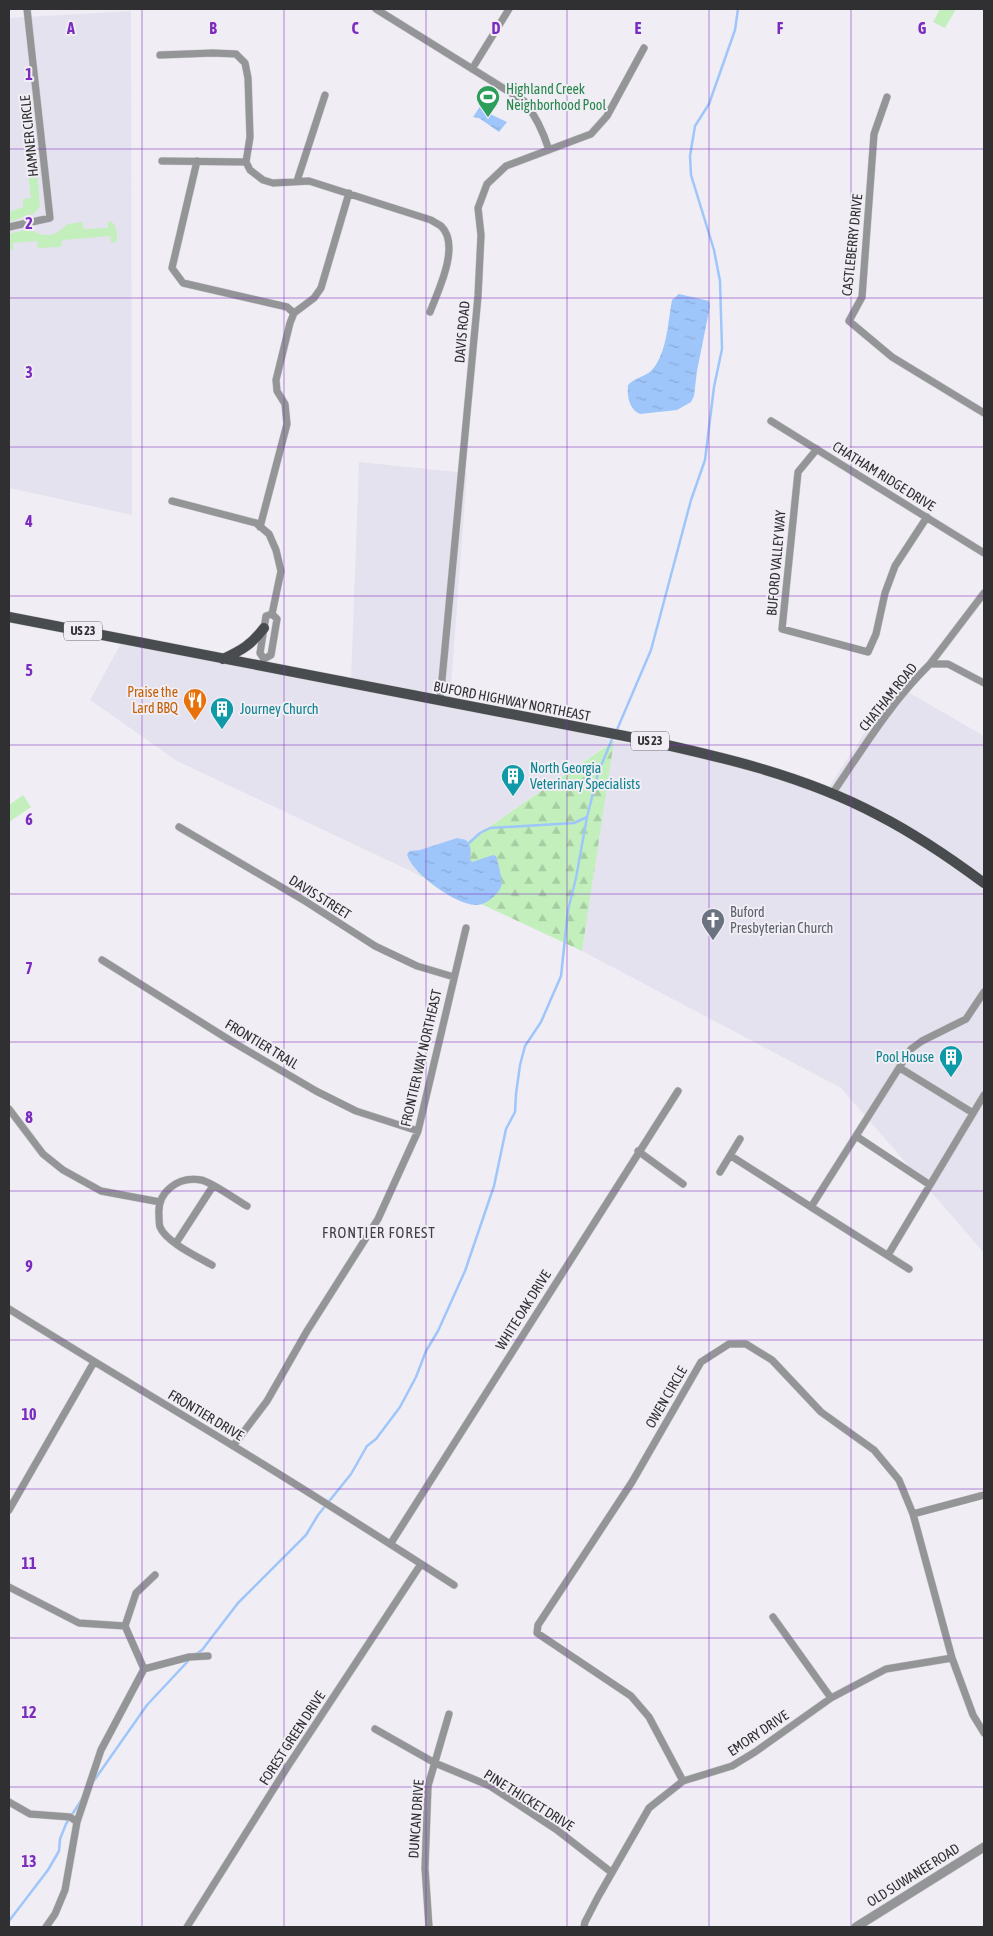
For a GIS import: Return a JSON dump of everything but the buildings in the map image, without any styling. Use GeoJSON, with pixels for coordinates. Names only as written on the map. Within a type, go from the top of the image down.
{"type":"FeatureCollection","features":[{"type":"Feature","properties":{"kind":"main road","name":"BUFORD HIGHWAY NORTHEAST"},"geometry":{"type":"LineString","coordinates":[[9,617],[223,659],[263,662],[440,701],[635,738],[717,756],[798,781],[877,814],[939,850],[984,883]]}},
{"type":"Feature","properties":{"kind":"main road"},"geometry":{"type":"LineString","coordinates":[[223,659],[254,642],[264,628]]}},
{"type":"Feature","properties":{"kind":"street","name":"HAMNER CIRCLE"},"geometry":{"type":"LineString","coordinates":[[9,227],[50,218],[27,9]]}},
{"type":"Feature","properties":{"kind":"street"},"geometry":{"type":"LineString","coordinates":[[376,9],[524,101],[543,132],[549,150]]}},
{"type":"Feature","properties":{"kind":"street"},"geometry":{"type":"LineString","coordinates":[[472,68],[509,9]]}},
{"type":"Feature","properties":{"kind":"street","name":"DAVIS ROAD"},"geometry":{"type":"LineString","coordinates":[[440,701],[478,296],[481,235],[478,208],[487,184],[506,166],[590,134],[607,116],[644,48]]}},
{"type":"Feature","properties":{"kind":"street"},"geometry":{"type":"LineString","coordinates":[[160,55],[236,54],[245,63],[248,78],[250,137],[246,162],[250,170],[263,180],[284,183],[309,181],[431,220],[442,227],[448,238],[449,252],[447,265],[430,312]]}},
{"type":"Feature","properties":{"kind":"street"},"geometry":{"type":"LineString","coordinates":[[297,181],[325,95]]}},
{"type":"Feature","properties":{"kind":"street","name":"CASTLEBERRY DRIVE"},"geometry":{"type":"LineString","coordinates":[[887,97],[874,134],[862,296],[849,321],[892,357],[984,413]]}},
{"type":"Feature","properties":{"kind":"street"},"geometry":{"type":"LineString","coordinates":[[162,161],[246,162]]}},
{"type":"Feature","properties":{"kind":"street"},"geometry":{"type":"LineString","coordinates":[[197,161],[172,268],[183,283],[287,307],[294,313]]}},
{"type":"Feature","properties":{"kind":"street"},"geometry":{"type":"LineString","coordinates":[[260,527],[287,424],[285,404],[277,391],[276,380],[290,323],[294,313],[314,298],[321,288],[348,193]]}},
{"type":"Feature","properties":{"kind":"street","name":"CHATHAM RIDGE DRIVE"},"geometry":{"type":"LineString","coordinates":[[771,421],[984,553]]}},
{"type":"Feature","properties":{"kind":"street","name":"BUFORD VALLEY WAY"},"geometry":{"type":"LineString","coordinates":[[817,449],[798,472],[789,542],[782,629],[868,652],[876,634],[885,593],[894,566],[927,517]]}},
{"type":"Feature","properties":{"kind":"street"},"geometry":{"type":"LineString","coordinates":[[172,501],[256,523],[269,534],[276,550],[281,571],[272,614]]}},
{"type":"Feature","properties":{"kind":"street"},"geometry":{"type":"LineString","coordinates":[[930,664],[984,593]]}},
{"type":"Feature","properties":{"kind":"street"},"geometry":{"type":"LineString","coordinates":[[272,614],[277,620],[271,656],[263,662],[260,653],[266,616],[272,614]]}},
{"type":"Feature","properties":{"kind":"street","name":"CHATHAM ROAD"},"geometry":{"type":"LineString","coordinates":[[832,794],[887,714],[914,680],[930,664],[948,664],[984,683]]}},
{"type":"Feature","properties":{"kind":"street","name":"DAVIS STREET"},"geometry":{"type":"LineString","coordinates":[[179,827],[305,901],[375,946],[417,966],[454,977]]}},
{"type":"Feature","properties":{"kind":"street","name":"FRONTIER WAY NORTHEAST"},"geometry":{"type":"LineString","coordinates":[[233,1446],[267,1401],[307,1331],[378,1219],[418,1131],[466,928]]}},
{"type":"Feature","properties":{"kind":"street","name":"FRONTIER TRAIL"},"geometry":{"type":"LineString","coordinates":[[102,960],[231,1041],[316,1091],[356,1112],[418,1131]]}},
{"type":"Feature","properties":{"kind":"street"},"geometry":{"type":"LineString","coordinates":[[812,1208],[911,1049],[922,1041],[966,1019],[984,992]]}},
{"type":"Feature","properties":{"kind":"street"},"geometry":{"type":"LineString","coordinates":[[900,1068],[973,1113]]}},
{"type":"Feature","properties":{"kind":"street","name":"WHITE OAK DRIVE"},"geometry":{"type":"LineString","coordinates":[[391,1543],[678,1090]]}},
{"type":"Feature","properties":{"kind":"street"},"geometry":{"type":"LineString","coordinates":[[888,1255],[984,1095]]}},
{"type":"Feature","properties":{"kind":"street"},"geometry":{"type":"LineString","coordinates":[[9,1109],[43,1154],[63,1170],[101,1191],[160,1202]]}},
{"type":"Feature","properties":{"kind":"street"},"geometry":{"type":"LineString","coordinates":[[856,1136],[930,1185]]}},
{"type":"Feature","properties":{"kind":"street"},"geometry":{"type":"LineString","coordinates":[[720,1172],[740,1139]]}},
{"type":"Feature","properties":{"kind":"street"},"geometry":{"type":"LineString","coordinates":[[638,1152],[683,1184]]}},
{"type":"Feature","properties":{"kind":"street"},"geometry":{"type":"LineString","coordinates":[[731,1156],[909,1269]]}},
{"type":"Feature","properties":{"kind":"street"},"geometry":{"type":"LineString","coordinates":[[212,1265],[176,1243],[160,1227],[158,1207],[162,1195],[174,1184],[189,1179],[203,1180],[247,1206]]}},
{"type":"Feature","properties":{"kind":"street"},"geometry":{"type":"LineString","coordinates":[[176,1243],[213,1186]]}},
{"type":"Feature","properties":{"kind":"street","name":"FRONTIER DRIVE"},"geometry":{"type":"LineString","coordinates":[[9,1308],[391,1543],[421,1564]]}},
{"type":"Feature","properties":{"kind":"street","name":"OWEN CIRCLE"},"geometry":{"type":"LineString","coordinates":[[683,1781],[649,1717],[631,1696],[537,1633],[538,1625],[632,1482],[701,1362],[729,1344],[746,1344],[772,1360],[821,1412],[874,1450],[900,1480],[913,1514],[952,1658],[972,1715],[984,1733]]}},
{"type":"Feature","properties":{"kind":"street"},"geometry":{"type":"LineString","coordinates":[[9,1510],[94,1362]]}},
{"type":"Feature","properties":{"kind":"street"},"geometry":{"type":"LineString","coordinates":[[913,1514],[984,1495]]}},
{"type":"Feature","properties":{"kind":"street"},"geometry":{"type":"LineString","coordinates":[[421,1564],[454,1585]]}},
{"type":"Feature","properties":{"kind":"street","name":"FOREST GREEN DRIVE"},"geometry":{"type":"LineString","coordinates":[[187,1927],[288,1766],[421,1564]]}},
{"type":"Feature","properties":{"kind":"street"},"geometry":{"type":"LineString","coordinates":[[144,1670],[125,1626],[136,1593],[155,1575]]}},
{"type":"Feature","properties":{"kind":"street"},"geometry":{"type":"LineString","coordinates":[[9,1587],[79,1623],[125,1626]]}},
{"type":"Feature","properties":{"kind":"street"},"geometry":{"type":"LineString","coordinates":[[772,1616],[831,1698]]}},
{"type":"Feature","properties":{"kind":"street"},"geometry":{"type":"LineString","coordinates":[[46,1927],[55,1914],[66,1890],[78,1822],[100,1750],[144,1670],[189,1657],[208,1656]]}},
{"type":"Feature","properties":{"kind":"street","name":"EMORY DRIVE"},"geometry":{"type":"LineString","coordinates":[[584,1927],[612,1872],[649,1808],[683,1781],[732,1766],[831,1698],[886,1670],[952,1658]]}},
{"type":"Feature","properties":{"kind":"street","name":"DUNCAN DRIVE"},"geometry":{"type":"LineString","coordinates":[[429,1927],[425,1868],[428,1786],[449,1714]]}},
{"type":"Feature","properties":{"kind":"street","name":"PINE THICKET DRIVE"},"geometry":{"type":"LineString","coordinates":[[375,1729],[435,1763],[490,1786],[557,1830],[612,1872]]}},
{"type":"Feature","properties":{"kind":"street"},"geometry":{"type":"LineString","coordinates":[[9,1802],[30,1814],[70,1817],[78,1822]]}},
{"type":"Feature","properties":{"kind":"street","name":"OLD SUWANEE ROAD"},"geometry":{"type":"LineString","coordinates":[[856,1927],[984,1846]]}},
{"type":"Feature","properties":{"kind":"shaded area"},"geometry":{"type":"Polygon","coordinates":[[[131,11],[132,515],[9,488],[9,18],[131,11]]]}},
{"type":"Feature","properties":{"kind":"shaded area"},"geometry":{"type":"Polygon","coordinates":[[[359,462],[467,473],[450,700],[614,741],[735,758],[827,790],[896,685],[984,736],[984,1253],[841,1088],[582,951],[613,741],[419,875],[177,761],[90,700],[124,638],[351,680],[359,462]]]}},
{"type":"Feature","properties":{"kind":"green space"},"geometry":{"type":"Polygon","coordinates":[[[940,9],[956,9],[945,28],[933,22],[940,9]]]}},
{"type":"Feature","properties":{"kind":"green space"},"geometry":{"type":"Polygon","coordinates":[[[29,164],[37,170],[40,206],[35,213],[9,222],[9,212],[23,207],[23,199],[31,198],[27,166],[20,166],[29,164]]]}},
{"type":"Feature","properties":{"kind":"green space"},"geometry":{"type":"Polygon","coordinates":[[[111,221],[117,232],[117,241],[114,243],[111,242],[110,236],[62,240],[61,247],[38,248],[37,241],[13,243],[13,250],[9,251],[9,234],[29,229],[42,235],[51,235],[68,224],[82,222],[84,229],[108,228],[108,223],[111,221]]]}},
{"type":"Feature","properties":{"kind":"green space"},"geometry":{"type":"Polygon","coordinates":[[[614,741],[582,951],[419,875],[614,741]]]}},
{"type":"Feature","properties":{"kind":"green space"},"geometry":{"type":"Polygon","coordinates":[[[23,795],[31,807],[9,822],[9,805],[23,795]]]}},
{"type":"Feature","properties":{"kind":"water","name":"Highland Creek Neighborhood Pool"},"geometry":{"type":"Polygon","coordinates":[[[481,105],[487,105],[490,109],[490,114],[507,122],[499,132],[479,118],[473,117],[481,105]]]}},
{"type":"Feature","properties":{"kind":"water"},"geometry":{"type":"Polygon","coordinates":[[[679,294],[709,301],[710,306],[694,396],[691,402],[677,410],[640,414],[631,406],[628,385],[651,371],[656,364],[664,347],[672,300],[679,294]]]}},
{"type":"Feature","properties":{"kind":"water"},"geometry":{"type":"Polygon","coordinates":[[[457,838],[468,842],[471,849],[470,859],[472,862],[493,855],[496,856],[502,883],[499,891],[485,903],[477,905],[468,904],[447,894],[426,879],[410,862],[407,854],[410,851],[420,850],[457,838]]]}},
{"type":"Feature","properties":{"kind":"waterway"},"geometry":{"type":"LineString","coordinates":[[616,732],[651,650],[691,500],[705,460],[714,387],[722,349],[720,281],[714,250],[691,175],[690,156],[695,126],[709,104],[735,30],[738,9]]}},
{"type":"Feature","properties":{"kind":"waterway"},"geometry":{"type":"LineString","coordinates":[[196,1654],[202,1650],[238,1603],[306,1535],[318,1515],[351,1474],[367,1446],[376,1439],[400,1407],[416,1377],[426,1351],[438,1331],[465,1271],[494,1186],[506,1129],[515,1112],[520,1065],[525,1046],[541,1022],[561,976],[568,910],[587,817],[598,773],[613,737]]}},
{"type":"Feature","properties":{"kind":"waterway"},"geometry":{"type":"LineString","coordinates":[[469,843],[480,833],[490,828],[574,823],[587,817]]}},
{"type":"Feature","properties":{"kind":"waterway"},"geometry":{"type":"LineString","coordinates":[[93,1782],[147,1705],[190,1659]]}},
{"type":"Feature","properties":{"kind":"waterway"},"geometry":{"type":"LineString","coordinates":[[9,1921],[48,1870],[59,1851],[60,1839],[66,1824],[82,1799]]}},
{"type":"Feature","properties":{"kind":"place","name":"Highland Creek Neighborhood Pool"},"geometry":{"type":"Point","coordinates":[488,118]}},
{"type":"Feature","properties":{"kind":"place","name":"Praise the Lard BBQ"},"geometry":{"type":"Point","coordinates":[195,721]}},
{"type":"Feature","properties":{"kind":"place","name":"Journey Church"},"geometry":{"type":"Point","coordinates":[222,730]}},
{"type":"Feature","properties":{"kind":"place","name":"North Georgia Veterinary Specialists"},"geometry":{"type":"Point","coordinates":[513,797]}},
{"type":"Feature","properties":{"kind":"place","name":"Buford Presbyterian Church"},"geometry":{"type":"Point","coordinates":[713,941]}},
{"type":"Feature","properties":{"kind":"place","name":"Pool House"},"geometry":{"type":"Point","coordinates":[951,1078]}},
{"type":"Feature","properties":{"kind":"district","name":"FRONTIER FOREST"},"geometry":{"type":"Point","coordinates":[379,1233]}}]}
